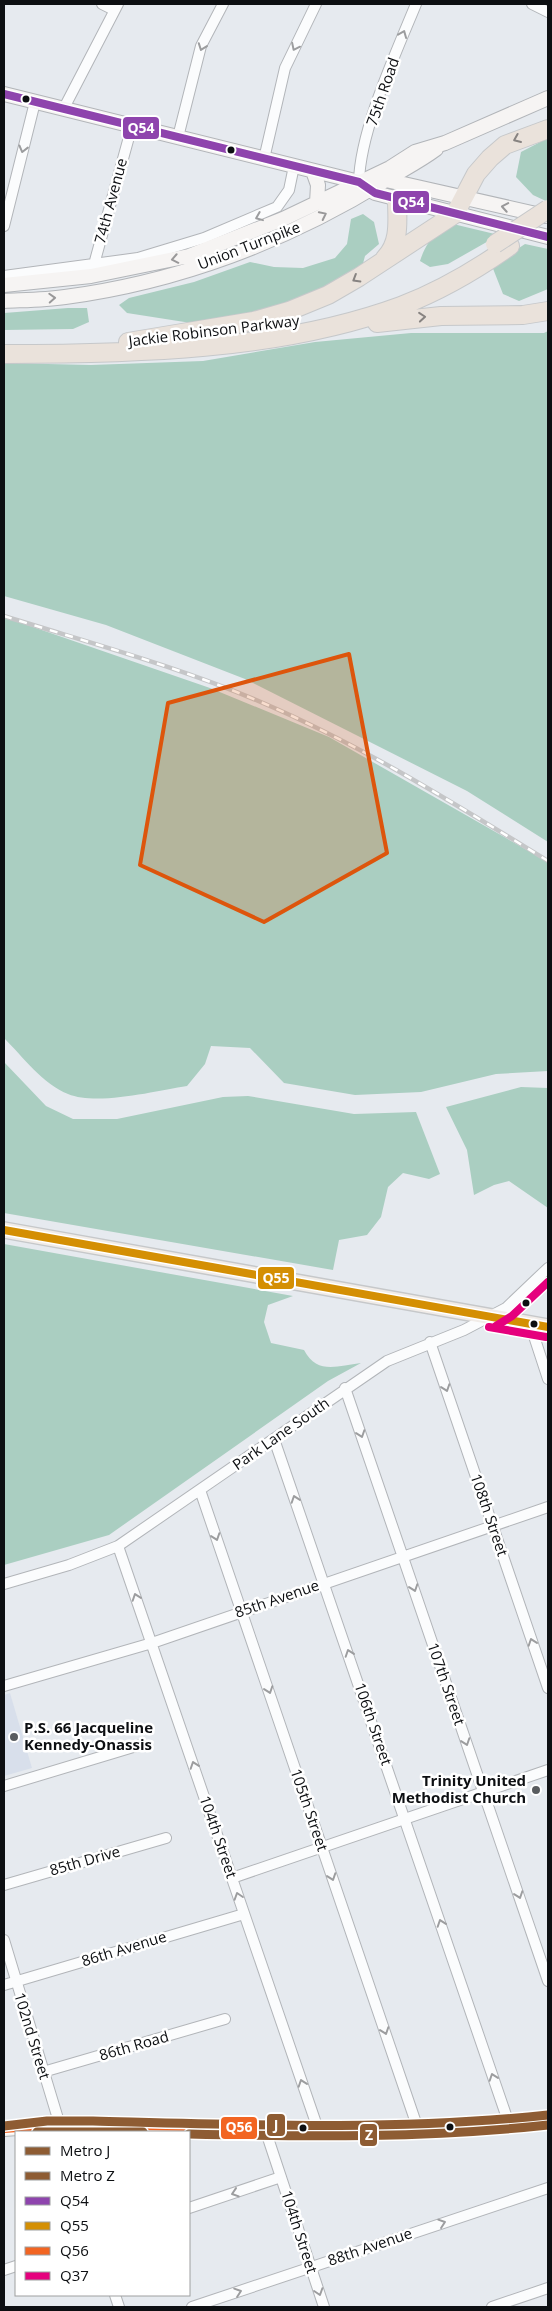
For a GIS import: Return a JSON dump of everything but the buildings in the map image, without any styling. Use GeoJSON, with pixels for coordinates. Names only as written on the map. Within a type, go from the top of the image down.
{"type":"FeatureCollection","features":[{"type":"Feature","properties":{"kind":"highway"},"geometry":{"type":"LineString","coordinates":[[128,342],[230,326],[283,313],[328,295],[380,263],[460,207],[467,188],[476,174],[498,151],[518,138],[548,129]]}},
{"type":"Feature","properties":{"kind":"highway"},"geometry":{"type":"LineString","coordinates":[[380,263],[392,250],[405,201]]}},
{"type":"Feature","properties":{"kind":"highway","name":"Jackie Robinson Parkway"},"geometry":{"type":"LineString","coordinates":[[4,354],[114,354],[196,347],[250,340],[375,315],[418,299],[474,270],[548,209]]}},
{"type":"Feature","properties":{"kind":"highway","name":"Jackie Robinson Parkway"},"geometry":{"type":"LineString","coordinates":[[4,347],[128,342],[235,332],[356,309],[428,282],[548,222]]}},
{"type":"Feature","properties":{"kind":"highway"},"geometry":{"type":"LineString","coordinates":[[322,327],[343,329],[413,318],[523,315],[548,311]]}},
{"type":"Feature","properties":{"kind":"main road"},"geometry":{"type":"LineString","coordinates":[[4,94],[313,171],[364,186],[405,201],[548,217]]}},
{"type":"Feature","properties":{"kind":"main road","name":"Union Turnpike"},"geometry":{"type":"LineString","coordinates":[[4,301],[64,298],[135,284],[221,260],[285,234],[364,186],[415,152],[445,143],[548,98]]}},
{"type":"Feature","properties":{"kind":"main road","name":"Union Turnpike"},"geometry":{"type":"LineString","coordinates":[[386,180],[420,161],[445,143]]}},
{"type":"Feature","properties":{"kind":"main road"},"geometry":{"type":"LineString","coordinates":[[313,171],[318,185],[317,202]]}},
{"type":"Feature","properties":{"kind":"main road"},"geometry":{"type":"LineString","coordinates":[[364,186],[386,180],[548,237]]}},
{"type":"Feature","properties":{"kind":"main road","name":"Union Turnpike"},"geometry":{"type":"LineString","coordinates":[[4,285],[190,256],[283,219],[317,202],[364,186]]}},
{"type":"Feature","properties":{"kind":"main road"},"geometry":{"type":"LineString","coordinates":[[4,1230],[548,1327]]}},
{"type":"Feature","properties":{"kind":"main road"},"geometry":{"type":"LineString","coordinates":[[4,2129],[416,2130],[548,2118]]}},
{"type":"Feature","properties":{"kind":"street"},"geometry":{"type":"LineString","coordinates":[[64,108],[116,7],[102,4]]}},
{"type":"Feature","properties":{"kind":"street"},"geometry":{"type":"LineString","coordinates":[[178,137],[201,46],[223,4]]}},
{"type":"Feature","properties":{"kind":"street"},"geometry":{"type":"LineString","coordinates":[[264,159],[285,68],[316,4]]}},
{"type":"Feature","properties":{"kind":"street","name":"75th Road"},"geometry":{"type":"LineString","coordinates":[[364,186],[359,167],[376,110],[416,4]]}},
{"type":"Feature","properties":{"kind":"street"},"geometry":{"type":"LineString","coordinates":[[532,4],[548,12]]}},
{"type":"Feature","properties":{"kind":"street"},"geometry":{"type":"LineString","coordinates":[[4,226],[35,102]]}},
{"type":"Feature","properties":{"kind":"street","name":"74th Avenue"},"geometry":{"type":"LineString","coordinates":[[93,270],[132,126]]}},
{"type":"Feature","properties":{"kind":"street","name":"Union Turnpike"},"geometry":{"type":"LineString","coordinates":[[4,276],[93,270],[204,238],[266,214],[277,207],[287,193],[294,166]]}},
{"type":"Feature","properties":{"kind":"street","name":"Park Lane South"},"geometry":{"type":"LineString","coordinates":[[4,1584],[69,1565],[118,1546],[345,1388],[387,1361],[430,1342],[464,1330],[506,1308],[548,1268]]}},
{"type":"Feature","properties":{"kind":"street"},"geometry":{"type":"LineString","coordinates":[[530,1324],[548,1379]]}},
{"type":"Feature","properties":{"kind":"street","name":"108th Street"},"geometry":{"type":"LineString","coordinates":[[430,1342],[548,1688]]}},
{"type":"Feature","properties":{"kind":"street","name":"107th Street"},"geometry":{"type":"LineString","coordinates":[[345,1388],[548,1980]]}},
{"type":"Feature","properties":{"kind":"street","name":"106th Street"},"geometry":{"type":"LineString","coordinates":[[274,1439],[506,2115],[506,2123]]}},
{"type":"Feature","properties":{"kind":"street","name":"105th Street"},"geometry":{"type":"LineString","coordinates":[[200,1490],[415,2120],[416,2130]]}},
{"type":"Feature","properties":{"kind":"street","name":"85th Avenue"},"geometry":{"type":"LineString","coordinates":[[4,1686],[152,1643],[548,1507]]}},
{"type":"Feature","properties":{"kind":"street","name":"104th Street"},"geometry":{"type":"LineString","coordinates":[[118,1546],[318,2129]]}},
{"type":"Feature","properties":{"kind":"street"},"geometry":{"type":"LineString","coordinates":[[4,1786],[140,1745]]}},
{"type":"Feature","properties":{"kind":"street"},"geometry":{"type":"LineString","coordinates":[[232,1878],[548,1770]]}},
{"type":"Feature","properties":{"kind":"street","name":"85th Drive"},"geometry":{"type":"LineString","coordinates":[[4,1885],[166,1838]]}},
{"type":"Feature","properties":{"kind":"street","name":"86th Avenue"},"geometry":{"type":"LineString","coordinates":[[4,1985],[244,1914]]}},
{"type":"Feature","properties":{"kind":"street","name":"102nd Street"},"geometry":{"type":"LineString","coordinates":[[4,1940],[61,2129]]}},
{"type":"Feature","properties":{"kind":"street","name":"86th Road"},"geometry":{"type":"LineString","coordinates":[[43,2072],[225,2019]]}},
{"type":"Feature","properties":{"kind":"street","name":"104th Street"},"geometry":{"type":"LineString","coordinates":[[265,2129],[324,2307]]}},
{"type":"Feature","properties":{"kind":"street"},"geometry":{"type":"LineString","coordinates":[[190,2208],[281,2177]]}},
{"type":"Feature","properties":{"kind":"street","name":"88th Avenue"},"geometry":{"type":"LineString","coordinates":[[192,2307],[548,2188]]}},
{"type":"Feature","properties":{"kind":"street"},"geometry":{"type":"LineString","coordinates":[[492,2307],[548,2288]]}},
{"type":"Feature","properties":{"kind":"highlighted area"},"geometry":{"type":"Polygon","coordinates":[[[349,654],[387,853],[264,922],[140,865],[168,703],[349,654]]]}},
{"type":"Feature","properties":{"kind":"shaded area","name":"P.S. 66 Jacqueline Kennedy-Onassis"},"geometry":{"type":"Polygon","coordinates":[[[10,1693],[32,1768],[4,1776],[4,1695],[10,1693]]]}},
{"type":"Feature","properties":{"kind":"green space"},"geometry":{"type":"Polygon","coordinates":[[[548,138],[548,202],[533,195],[516,177],[521,152],[548,138]]]}},
{"type":"Feature","properties":{"kind":"green space"},"geometry":{"type":"Polygon","coordinates":[[[363,214],[374,222],[379,244],[365,256],[361,271],[264,315],[191,323],[127,313],[119,305],[129,298],[194,282],[250,262],[274,267],[303,268],[335,258],[347,244],[351,219],[363,214]]]}},
{"type":"Feature","properties":{"kind":"green space"},"geometry":{"type":"Polygon","coordinates":[[[453,224],[499,235],[448,264],[430,267],[420,261],[425,248],[432,239],[453,224]]]}},
{"type":"Feature","properties":{"kind":"green space"},"geometry":{"type":"Polygon","coordinates":[[[525,244],[548,249],[548,289],[519,301],[503,294],[492,266],[525,244]]]}},
{"type":"Feature","properties":{"kind":"green space"},"geometry":{"type":"Polygon","coordinates":[[[87,308],[89,322],[73,329],[4,330],[4,313],[87,308]]]}},
{"type":"Feature","properties":{"kind":"green space"},"geometry":{"type":"Polygon","coordinates":[[[548,331],[548,842],[467,791],[245,679],[106,625],[4,596],[4,363],[91,365],[203,361],[315,342],[411,333],[544,333],[548,331]]]}},
{"type":"Feature","properties":{"kind":"green space"},"geometry":{"type":"Polygon","coordinates":[[[4,617],[210,688],[329,737],[548,862],[548,1071],[496,1074],[421,1092],[355,1095],[284,1083],[250,1048],[211,1046],[205,1064],[187,1086],[94,1099],[68,1094],[50,1084],[4,1038],[4,617]]]}},
{"type":"Feature","properties":{"kind":"green space"},"geometry":{"type":"Polygon","coordinates":[[[4,1062],[46,1106],[73,1119],[117,1119],[223,1097],[248,1096],[354,1114],[416,1112],[440,1174],[429,1179],[403,1173],[388,1187],[381,1217],[367,1235],[339,1240],[333,1270],[4,1213],[4,1062]]]}},
{"type":"Feature","properties":{"kind":"green space"},"geometry":{"type":"Polygon","coordinates":[[[521,1087],[548,1088],[548,1208],[509,1181],[494,1185],[474,1195],[467,1150],[446,1107],[521,1087]]]}},
{"type":"Feature","properties":{"kind":"green space"},"geometry":{"type":"Polygon","coordinates":[[[4,1244],[293,1296],[268,1305],[264,1322],[271,1343],[304,1350],[309,1358],[321,1366],[336,1367],[361,1363],[328,1381],[109,1535],[4,1565],[4,1244]]]}},
{"type":"Feature","properties":{"kind":"railway"},"geometry":{"type":"LineString","coordinates":[[4,616],[200,678],[263,703],[373,757],[548,861]]}},
{"type":"Feature","properties":{"kind":"metro line","name":"J"},"geometry":{"type":"LineString","coordinates":[[4,2126],[47,2121],[321,2126],[377,2125],[491,2120],[548,2115]]}},
{"type":"Feature","properties":{"kind":"metro line","name":"Z"},"geometry":{"type":"LineString","coordinates":[[190,2134],[368,2136],[548,2125]]}},
{"type":"Feature","properties":{"kind":"transit line","name":"Q54"},"geometry":{"type":"LineString","coordinates":[[4,94],[359,182],[375,193],[548,237]]}},
{"type":"Feature","properties":{"kind":"transit line","name":"Q55"},"geometry":{"type":"LineString","coordinates":[[4,1230],[548,1327]]}},
{"type":"Feature","properties":{"kind":"transit line","name":"Q37"},"geometry":{"type":"LineString","coordinates":[[496,1326],[512,1316],[548,1282]]}},
{"type":"Feature","properties":{"kind":"transit line","name":"Q37"},"geometry":{"type":"LineString","coordinates":[[489,1327],[546,1337]]}},
{"type":"Feature","properties":{"kind":"transit line","name":"Q56"},"geometry":{"type":"LineString","coordinates":[[4,2129],[59,2125],[416,2130],[548,2118]]}},
{"type":"Feature","properties":{"kind":"place","name":"P.S. 66 Jacqueline Kennedy-Onassis"},"geometry":{"type":"Point","coordinates":[14,1737]}},
{"type":"Feature","properties":{"kind":"place","name":"Trinity United Methodist Church"},"geometry":{"type":"Point","coordinates":[536,1790]}}]}
